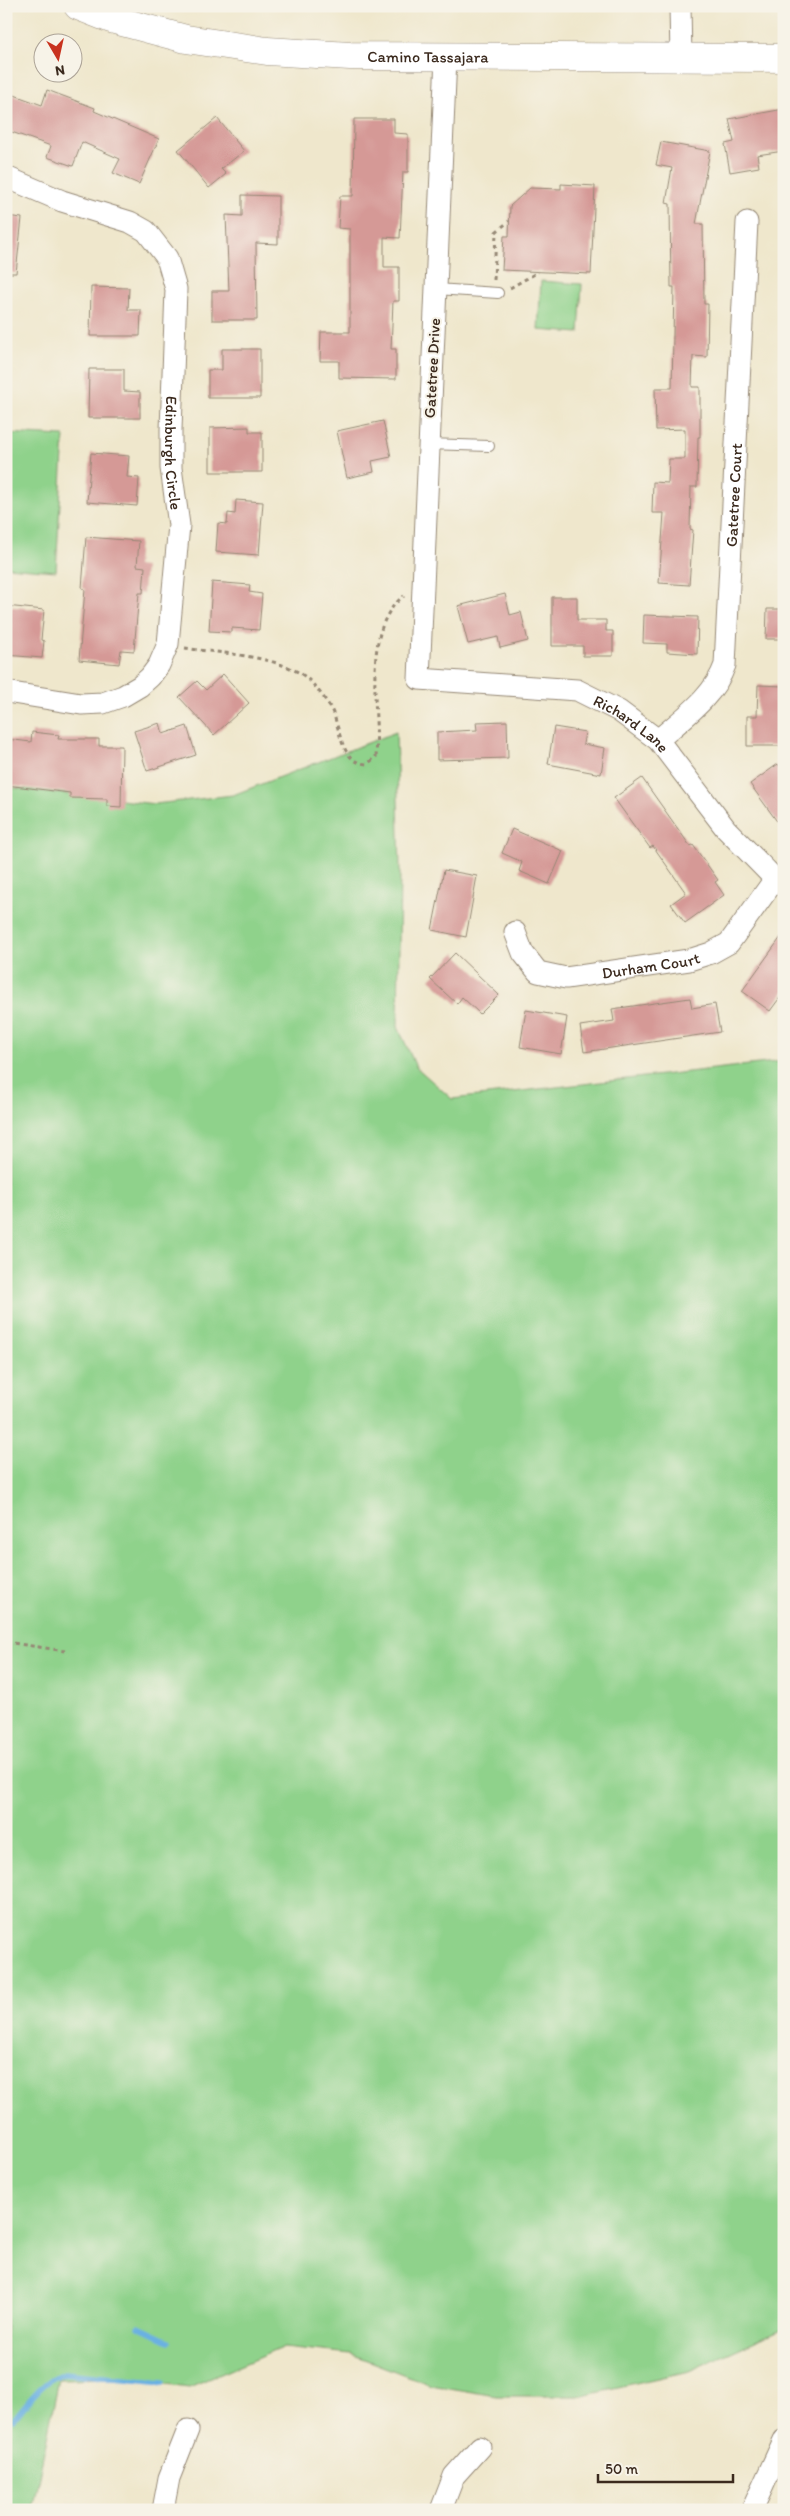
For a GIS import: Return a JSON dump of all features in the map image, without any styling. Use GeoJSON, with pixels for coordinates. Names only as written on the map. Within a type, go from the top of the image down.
{"type":"FeatureCollection","features":[{"type":"Feature","properties":{"kind":"street","name":"Camino Tassajara"},"geometry":{"type":"LineString","coordinates":[[78,6],[112,19],[186,39],[267,52],[350,56],[784,58]]}},
{"type":"Feature","properties":{"kind":"street"},"geometry":{"type":"LineString","coordinates":[[680,6],[681,58]]}},
{"type":"Feature","properties":{"kind":"street","name":"Gatetree Drive"},"geometry":{"type":"LineString","coordinates":[[419,679],[446,57]]}},
{"type":"Feature","properties":{"kind":"street","name":"Edinburgh Circle"},"geometry":{"type":"LineString","coordinates":[[6,177],[62,201],[130,222],[146,232],[158,244],[172,272],[176,289],[171,468],[179,525],[168,644],[159,665],[150,677],[140,686],[113,700],[81,704],[6,692]]}},
{"type":"Feature","properties":{"kind":"street","name":"Gatetree Court"},"geometry":{"type":"LineString","coordinates":[[658,740],[707,695],[719,680],[725,665],[747,222]]}},
{"type":"Feature","properties":{"kind":"street","name":"Richard Lane"},"geometry":{"type":"LineString","coordinates":[[419,679],[577,690],[619,710],[658,740],[726,829],[779,881]]}},
{"type":"Feature","properties":{"kind":"street","name":"Durham Court"},"geometry":{"type":"LineString","coordinates":[[514,932],[523,954],[538,972],[566,978],[689,960],[711,953],[729,942],[779,881]]}},
{"type":"Feature","properties":{"kind":"street"},"geometry":{"type":"LineString","coordinates":[[163,2510],[169,2478],[188,2430]]}},
{"type":"Feature","properties":{"kind":"street"},"geometry":{"type":"LineString","coordinates":[[752,2510],[784,2440]]}},
{"type":"Feature","properties":{"kind":"street"},"geometry":{"type":"LineString","coordinates":[[441,2510],[454,2476],[480,2447]]}},
{"type":"Feature","properties":{"kind":"lane"},"geometry":{"type":"LineString","coordinates":[[436,289],[496,293]]}},
{"type":"Feature","properties":{"kind":"lane"},"geometry":{"type":"LineString","coordinates":[[428,444],[489,446]]}},
{"type":"Feature","properties":{"kind":"path"},"geometry":{"type":"LineString","coordinates":[[509,221],[496,232],[496,293],[538,272]]}},
{"type":"Feature","properties":{"kind":"path"},"geometry":{"type":"LineString","coordinates":[[168,644],[269,662],[286,666],[302,674],[313,684],[332,712],[348,756],[358,763],[367,764],[376,757],[375,672],[379,642],[385,618],[396,602],[423,582]]}},
{"type":"Feature","properties":{"kind":"path"},"geometry":{"type":"LineString","coordinates":[[6,1642],[65,1651]]}},
{"type":"Feature","properties":{"kind":"green space"},"geometry":{"type":"Polygon","coordinates":[[[541,281],[582,284],[579,333],[538,330],[541,281]]]}},
{"type":"Feature","properties":{"kind":"green space"},"geometry":{"type":"Polygon","coordinates":[[[6,433],[64,436],[56,571],[6,567],[6,433]]]}},
{"type":"Feature","properties":{"kind":"green space"},"geometry":{"type":"Polygon","coordinates":[[[396,732],[400,869],[398,1027],[416,1067],[452,1099],[784,1061],[784,2328],[689,2371],[578,2396],[496,2396],[431,2385],[351,2354],[284,2347],[189,2387],[120,2378],[59,2379],[32,2510],[6,2510],[6,787],[155,804],[233,795],[396,732]]]}},
{"type":"Feature","properties":{"kind":"building"},"geometry":{"type":"Polygon","coordinates":[[[47,90],[95,108],[94,111],[159,139],[139,184],[113,173],[120,159],[82,142],[73,166],[47,157],[51,146],[6,130],[6,92],[42,105],[47,90]]]}},
{"type":"Feature","properties":{"kind":"building"},"geometry":{"type":"Polygon","coordinates":[[[784,109],[784,151],[757,155],[759,167],[730,172],[725,144],[734,142],[729,119],[784,109]]]}},
{"type":"Feature","properties":{"kind":"building"},"geometry":{"type":"Polygon","coordinates":[[[217,118],[244,151],[221,169],[226,174],[209,188],[178,150],[217,118]]]}},
{"type":"Feature","properties":{"kind":"building"},"geometry":{"type":"Polygon","coordinates":[[[354,119],[394,119],[394,133],[408,134],[408,172],[403,172],[400,238],[384,237],[384,267],[399,267],[399,301],[393,301],[391,349],[396,349],[396,379],[339,378],[339,361],[320,361],[321,332],[350,332],[350,229],[338,228],[340,196],[353,196],[354,119]]]}},
{"type":"Feature","properties":{"kind":"building"},"geometry":{"type":"Polygon","coordinates":[[[661,142],[710,151],[696,224],[703,224],[704,304],[708,304],[707,357],[693,356],[692,387],[700,387],[700,437],[698,437],[697,487],[691,487],[690,529],[693,530],[689,585],[659,583],[664,513],[652,513],[653,482],[668,483],[669,459],[685,459],[685,429],[656,430],[655,388],[672,388],[674,287],[671,287],[670,204],[666,203],[672,168],[656,165],[661,142]]]}},
{"type":"Feature","properties":{"kind":"building"},"geometry":{"type":"Polygon","coordinates":[[[561,184],[595,186],[591,274],[502,270],[504,236],[509,236],[510,206],[530,188],[561,189],[561,184]]]}},
{"type":"Feature","properties":{"kind":"building"},"geometry":{"type":"Polygon","coordinates":[[[242,195],[278,196],[278,244],[256,243],[257,320],[212,320],[212,291],[229,291],[226,215],[242,216],[242,195]]]}},
{"type":"Feature","properties":{"kind":"building"},"geometry":{"type":"Polygon","coordinates":[[[6,216],[22,218],[16,273],[6,273],[6,216]]]}},
{"type":"Feature","properties":{"kind":"building"},"geometry":{"type":"Polygon","coordinates":[[[91,287],[129,288],[128,310],[141,310],[140,336],[90,336],[91,287]]]}},
{"type":"Feature","properties":{"kind":"building"},"geometry":{"type":"Polygon","coordinates":[[[222,349],[260,349],[260,398],[208,398],[208,370],[222,370],[222,349]]]}},
{"type":"Feature","properties":{"kind":"building"},"geometry":{"type":"Polygon","coordinates":[[[89,369],[124,369],[124,391],[140,392],[140,418],[88,418],[89,369]]]}},
{"type":"Feature","properties":{"kind":"building"},"geometry":{"type":"Polygon","coordinates":[[[383,421],[391,457],[372,461],[374,472],[347,478],[337,431],[383,421]]]}},
{"type":"Feature","properties":{"kind":"building"},"geometry":{"type":"Polygon","coordinates":[[[249,427],[249,432],[262,432],[262,472],[210,472],[210,428],[249,427]]]}},
{"type":"Feature","properties":{"kind":"building"},"geometry":{"type":"Polygon","coordinates":[[[91,453],[129,456],[127,477],[139,478],[137,506],[87,502],[91,453]]]}},
{"type":"Feature","properties":{"kind":"building"},"geometry":{"type":"Polygon","coordinates":[[[236,500],[263,502],[259,555],[216,552],[218,523],[227,524],[228,513],[235,514],[236,500]]]}},
{"type":"Feature","properties":{"kind":"building"},"geometry":{"type":"Polygon","coordinates":[[[86,537],[139,541],[137,566],[145,567],[143,593],[139,593],[134,651],[121,650],[119,664],[79,660],[85,589],[82,588],[86,537]]]}},
{"type":"Feature","properties":{"kind":"building"},"geometry":{"type":"Polygon","coordinates":[[[212,582],[250,585],[249,592],[262,594],[259,630],[232,628],[232,632],[209,631],[212,582]]]}},
{"type":"Feature","properties":{"kind":"building"},"geometry":{"type":"Polygon","coordinates":[[[505,594],[510,615],[521,612],[528,641],[500,648],[498,637],[468,644],[458,606],[505,594]]]}},
{"type":"Feature","properties":{"kind":"building"},"geometry":{"type":"Polygon","coordinates":[[[552,597],[577,597],[577,620],[606,620],[606,631],[613,631],[613,656],[583,656],[583,646],[552,646],[552,597]]]}},
{"type":"Feature","properties":{"kind":"building"},"geometry":{"type":"Polygon","coordinates":[[[6,606],[44,610],[41,640],[44,641],[42,658],[6,655],[6,606]]]}},
{"type":"Feature","properties":{"kind":"building"},"geometry":{"type":"Polygon","coordinates":[[[767,609],[784,609],[784,639],[766,639],[767,609]]]}},
{"type":"Feature","properties":{"kind":"building"},"geometry":{"type":"Polygon","coordinates":[[[644,615],[698,617],[697,654],[667,652],[667,644],[643,643],[644,615]]]}},
{"type":"Feature","properties":{"kind":"building"},"geometry":{"type":"Polygon","coordinates":[[[223,674],[249,703],[214,735],[179,697],[197,681],[206,690],[223,674]]]}},
{"type":"Feature","properties":{"kind":"building"},"geometry":{"type":"Polygon","coordinates":[[[758,685],[784,686],[784,746],[747,746],[747,716],[757,716],[758,685]]]}},
{"type":"Feature","properties":{"kind":"building"},"geometry":{"type":"Polygon","coordinates":[[[507,721],[508,758],[437,760],[437,732],[477,730],[476,722],[507,721]]]}},
{"type":"Feature","properties":{"kind":"building"},"geometry":{"type":"Polygon","coordinates":[[[160,723],[163,734],[187,726],[196,755],[147,771],[134,731],[160,723]]]}},
{"type":"Feature","properties":{"kind":"building"},"geometry":{"type":"Polygon","coordinates":[[[554,727],[585,732],[583,744],[605,748],[601,774],[548,764],[554,727]]]}},
{"type":"Feature","properties":{"kind":"building"},"geometry":{"type":"Polygon","coordinates":[[[32,732],[59,735],[58,739],[99,739],[99,746],[122,746],[121,807],[107,806],[107,799],[70,798],[70,793],[6,785],[6,739],[31,742],[32,732]]]}},
{"type":"Feature","properties":{"kind":"building"},"geometry":{"type":"Polygon","coordinates":[[[778,764],[784,773],[784,831],[750,784],[778,764]]]}},
{"type":"Feature","properties":{"kind":"building"},"geometry":{"type":"Polygon","coordinates":[[[642,778],[690,846],[693,845],[718,880],[715,882],[724,895],[685,923],[671,904],[686,893],[653,846],[650,848],[614,798],[642,778]]]}},
{"type":"Feature","properties":{"kind":"building"},"geometry":{"type":"Polygon","coordinates":[[[512,829],[563,851],[549,884],[519,871],[522,862],[502,853],[512,829]]]}},
{"type":"Feature","properties":{"kind":"building"},"geometry":{"type":"Polygon","coordinates":[[[444,870],[477,876],[466,937],[432,930],[444,870]]]}},
{"type":"Feature","properties":{"kind":"building"},"geometry":{"type":"Polygon","coordinates":[[[784,933],[784,992],[770,1011],[742,991],[784,933]]]}},
{"type":"Feature","properties":{"kind":"building"},"geometry":{"type":"Polygon","coordinates":[[[455,953],[499,995],[480,1014],[462,997],[457,1004],[430,979],[455,953]]]}},
{"type":"Feature","properties":{"kind":"building"},"geometry":{"type":"Polygon","coordinates":[[[690,998],[692,1008],[715,1004],[720,1032],[584,1052],[580,1026],[614,1021],[612,1009],[690,998]]]}},
{"type":"Feature","properties":{"kind":"building"},"geometry":{"type":"Polygon","coordinates":[[[526,1010],[567,1017],[561,1054],[520,1047],[526,1010]]]}},
{"type":"Feature","properties":{"kind":"waterway"},"geometry":{"type":"LineString","coordinates":[[139,2327],[169,2341]]}},
{"type":"Feature","properties":{"kind":"waterway"},"geometry":{"type":"LineString","coordinates":[[14,2419],[43,2386],[56,2376],[64,2373],[163,2383]]}}]}
